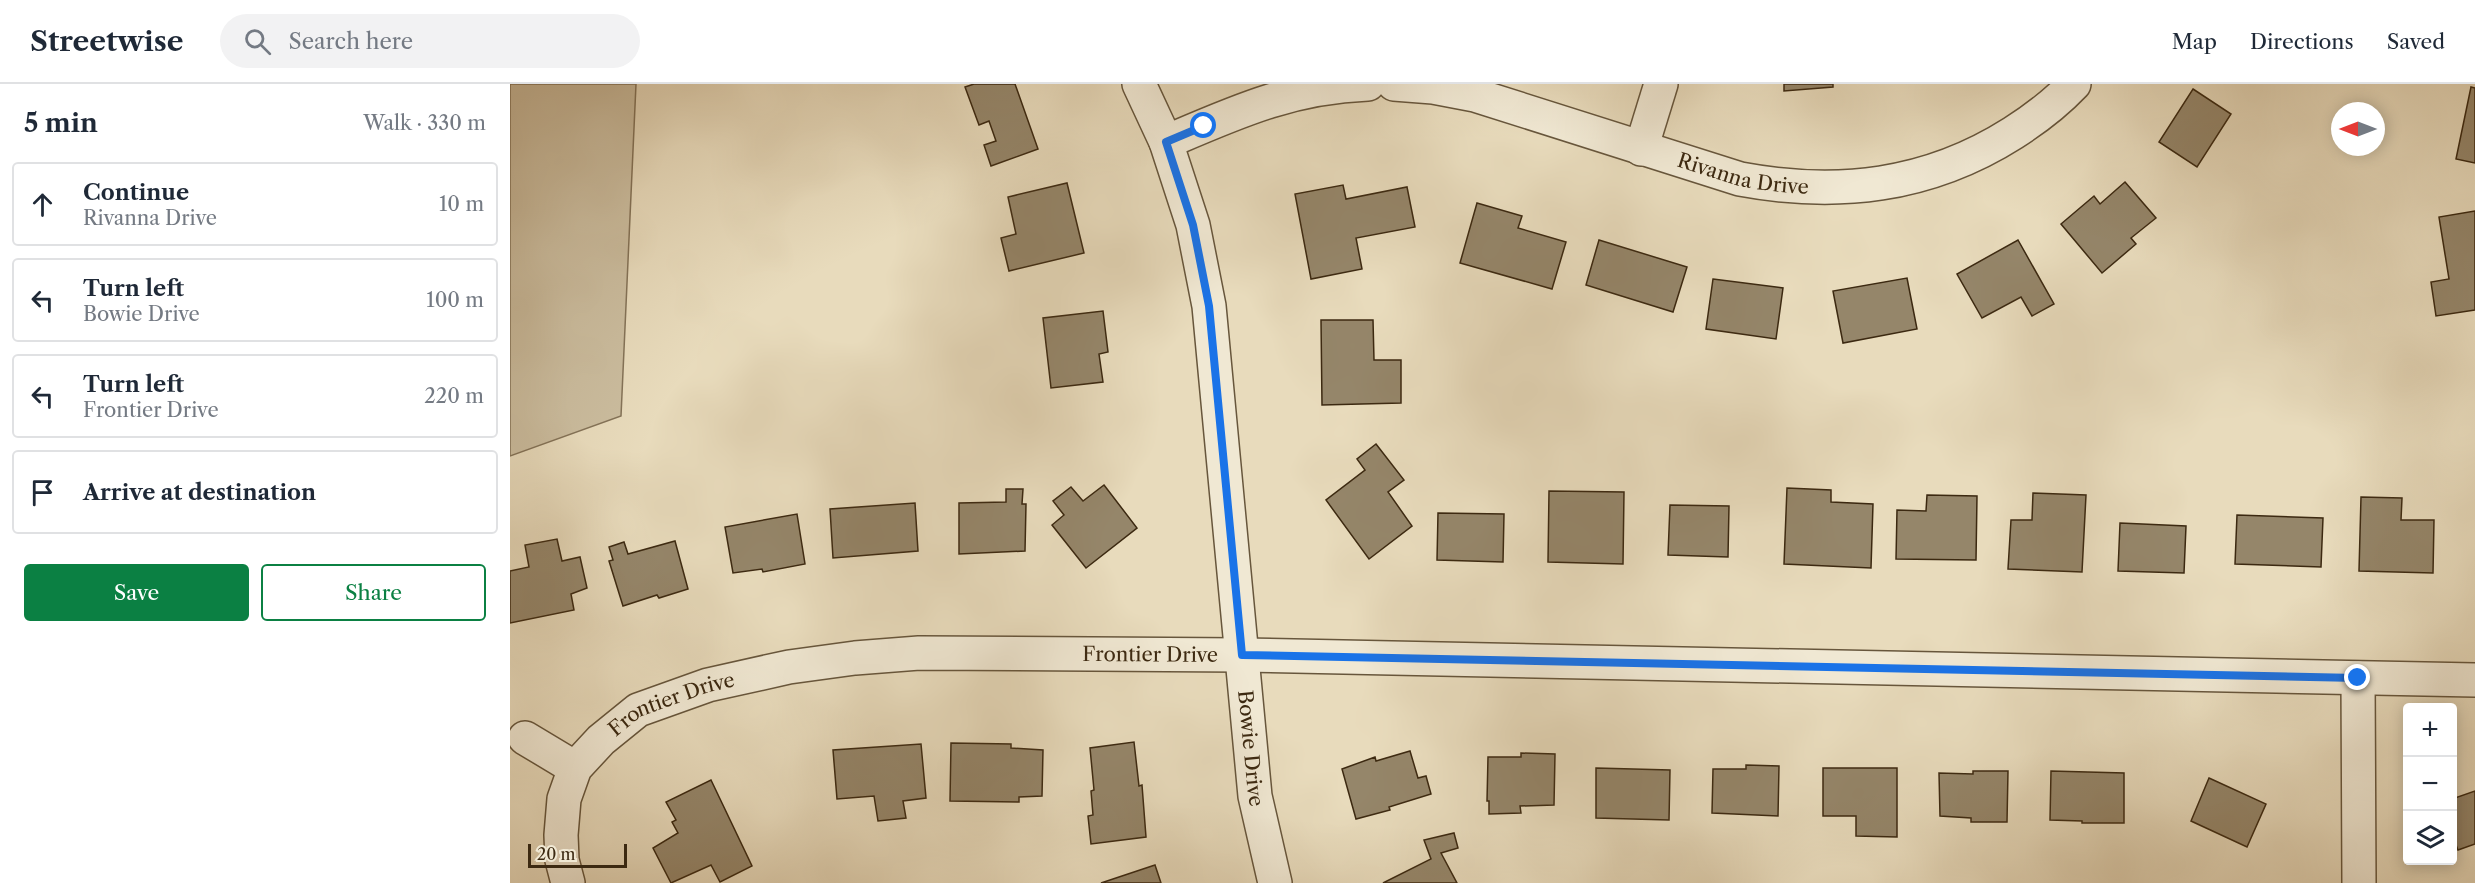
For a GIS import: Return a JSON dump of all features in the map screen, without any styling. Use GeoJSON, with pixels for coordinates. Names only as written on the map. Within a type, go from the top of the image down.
{"type":"FeatureCollection","features":[{"type":"Feature","properties":{"kind":"street","name":"Bowie Drive"},"geometry":{"type":"LineString","coordinates":[[1139,84],[1166,142],[1193,225],[1209,306],[1255,796],[1275,883]]}},
{"type":"Feature","properties":{"kind":"street"},"geometry":{"type":"LineString","coordinates":[[1166,142],[1256,104],[1290,94],[1343,85],[1368,84]]}},
{"type":"Feature","properties":{"kind":"street","name":"Rivanna Drive"},"geometry":{"type":"LineString","coordinates":[[1394,84],[1433,87],[1475,95],[1740,179],[1774,186],[1822,189],[1863,186],[1910,178],[1954,164],[1992,146],[2032,121],[2074,84]]}},
{"type":"Feature","properties":{"kind":"street"},"geometry":{"type":"LineString","coordinates":[[1641,148],[1661,84]]}},
{"type":"Feature","properties":{"kind":"street","name":"Frontier Drive"},"geometry":{"type":"LineString","coordinates":[[574,768],[600,740],[638,711],[708,685],[789,667],[855,658],[919,653],[1242,655],[2475,680]]}},
{"type":"Feature","properties":{"kind":"street"},"geometry":{"type":"LineString","coordinates":[[2358,678],[2359,883]]}},
{"type":"Feature","properties":{"kind":"street"},"geometry":{"type":"LineString","coordinates":[[525,738],[574,768],[564,799],[561,835],[562,860],[568,883]]}},
{"type":"Feature","properties":{"kind":"shaded area"},"geometry":{"type":"Polygon","coordinates":[[[510,84],[636,84],[621,416],[510,456],[510,84]]]}},
{"type":"Feature","properties":{"kind":"building"},"geometry":{"type":"Polygon","coordinates":[[[974,84],[1015,84],[1038,149],[991,166],[984,145],[996,141],[989,121],[979,125],[965,87],[974,84]]]}},
{"type":"Feature","properties":{"kind":"building"},"geometry":{"type":"Polygon","coordinates":[[[1784,84],[1833,84],[1833,87],[1784,91],[1784,84]]]}},
{"type":"Feature","properties":{"kind":"building"},"geometry":{"type":"Polygon","coordinates":[[[2471,87],[2475,88],[2475,163],[2456,159],[2471,87]]]}},
{"type":"Feature","properties":{"kind":"building"},"geometry":{"type":"Polygon","coordinates":[[[2193,89],[2231,114],[2197,167],[2159,142],[2193,89]]]}},
{"type":"Feature","properties":{"kind":"building"},"geometry":{"type":"Polygon","coordinates":[[[2125,182],[2156,218],[2131,238],[2136,244],[2102,273],[2061,224],[2094,196],[2100,204],[2125,182]]]}},
{"type":"Feature","properties":{"kind":"building"},"geometry":{"type":"Polygon","coordinates":[[[1067,183],[1084,253],[1009,271],[1001,238],[1016,234],[1008,197],[1067,183]]]}},
{"type":"Feature","properties":{"kind":"building"},"geometry":{"type":"Polygon","coordinates":[[[1343,185],[1346,199],[1407,187],[1415,227],[1356,238],[1362,269],[1311,279],[1295,194],[1343,185]]]}},
{"type":"Feature","properties":{"kind":"building"},"geometry":{"type":"Polygon","coordinates":[[[1477,203],[1522,216],[1518,228],[1566,242],[1552,289],[1460,263],[1477,203]]]}},
{"type":"Feature","properties":{"kind":"building"},"geometry":{"type":"Polygon","coordinates":[[[2475,211],[2475,310],[2436,316],[2431,282],[2449,279],[2439,217],[2475,211]]]}},
{"type":"Feature","properties":{"kind":"building"},"geometry":{"type":"Polygon","coordinates":[[[1599,240],[1687,267],[1673,312],[1586,285],[1599,240]]]}},
{"type":"Feature","properties":{"kind":"building"},"geometry":{"type":"Polygon","coordinates":[[[2018,240],[2054,304],[2032,316],[2021,297],[1982,318],[1957,274],[2018,240]]]}},
{"type":"Feature","properties":{"kind":"building"},"geometry":{"type":"Polygon","coordinates":[[[1907,278],[1917,329],[1843,343],[1833,291],[1907,278]]]}},
{"type":"Feature","properties":{"kind":"building"},"geometry":{"type":"Polygon","coordinates":[[[1713,279],[1783,288],[1776,339],[1706,329],[1713,279]]]}},
{"type":"Feature","properties":{"kind":"building"},"geometry":{"type":"Polygon","coordinates":[[[1103,311],[1108,352],[1099,354],[1103,382],[1051,388],[1043,318],[1103,311]]]}},
{"type":"Feature","properties":{"kind":"building"},"geometry":{"type":"Polygon","coordinates":[[[1321,320],[1373,320],[1374,360],[1401,360],[1401,403],[1322,405],[1321,320]]]}},
{"type":"Feature","properties":{"kind":"building"},"geometry":{"type":"Polygon","coordinates":[[[1376,444],[1404,480],[1388,492],[1412,526],[1369,559],[1326,500],[1365,470],[1357,459],[1376,444]]]}},
{"type":"Feature","properties":{"kind":"building"},"geometry":{"type":"Polygon","coordinates":[[[1104,485],[1137,528],[1086,568],[1052,525],[1064,515],[1053,501],[1071,487],[1083,501],[1104,485]]]}},
{"type":"Feature","properties":{"kind":"building"},"geometry":{"type":"Polygon","coordinates":[[[1787,488],[1831,490],[1831,502],[1873,504],[1871,568],[1784,564],[1787,488]]]}},
{"type":"Feature","properties":{"kind":"building"},"geometry":{"type":"Polygon","coordinates":[[[1006,489],[1023,489],[1022,504],[1026,504],[1025,551],[959,554],[959,503],[1006,502],[1006,489]]]}},
{"type":"Feature","properties":{"kind":"building"},"geometry":{"type":"Polygon","coordinates":[[[1549,491],[1624,492],[1623,564],[1548,562],[1549,491]]]}},
{"type":"Feature","properties":{"kind":"building"},"geometry":{"type":"Polygon","coordinates":[[[2033,493],[2086,495],[2082,572],[2008,569],[2011,520],[2032,520],[2033,493]]]}},
{"type":"Feature","properties":{"kind":"building"},"geometry":{"type":"Polygon","coordinates":[[[1927,495],[1977,496],[1976,560],[1896,559],[1897,510],[1926,511],[1927,495]]]}},
{"type":"Feature","properties":{"kind":"building"},"geometry":{"type":"Polygon","coordinates":[[[2361,497],[2402,498],[2401,520],[2434,520],[2433,573],[2359,571],[2361,497]]]}},
{"type":"Feature","properties":{"kind":"building"},"geometry":{"type":"Polygon","coordinates":[[[915,503],[918,551],[833,558],[830,509],[915,503]]]}},
{"type":"Feature","properties":{"kind":"building"},"geometry":{"type":"Polygon","coordinates":[[[1670,505],[1729,506],[1728,557],[1668,555],[1670,505]]]}},
{"type":"Feature","properties":{"kind":"building"},"geometry":{"type":"Polygon","coordinates":[[[1438,513],[1504,514],[1503,562],[1437,560],[1438,513]]]}},
{"type":"Feature","properties":{"kind":"building"},"geometry":{"type":"Polygon","coordinates":[[[797,514],[805,564],[763,572],[762,569],[733,573],[725,527],[797,514]]]}},
{"type":"Feature","properties":{"kind":"building"},"geometry":{"type":"Polygon","coordinates":[[[2237,515],[2323,518],[2321,567],[2235,564],[2237,515]]]}},
{"type":"Feature","properties":{"kind":"building"},"geometry":{"type":"Polygon","coordinates":[[[2120,523],[2186,526],[2184,573],[2118,571],[2120,523]]]}},
{"type":"Feature","properties":{"kind":"building"},"geometry":{"type":"Polygon","coordinates":[[[557,539],[562,561],[580,557],[587,588],[571,594],[574,610],[510,623],[510,571],[529,567],[525,545],[557,539]]]}},
{"type":"Feature","properties":{"kind":"building"},"geometry":{"type":"Polygon","coordinates":[[[675,541],[688,589],[659,598],[657,595],[623,606],[609,561],[613,560],[609,547],[624,542],[628,554],[675,541]]]}},
{"type":"Feature","properties":{"kind":"building"},"geometry":{"type":"Polygon","coordinates":[[[1134,742],[1139,786],[1142,785],[1146,837],[1091,844],[1088,816],[1093,815],[1091,791],[1094,790],[1090,748],[1134,742]]]}},
{"type":"Feature","properties":{"kind":"building"},"geometry":{"type":"Polygon","coordinates":[[[951,743],[1011,744],[1011,748],[1043,750],[1042,796],[1019,797],[1019,802],[950,801],[951,743]]]}},
{"type":"Feature","properties":{"kind":"building"},"geometry":{"type":"Polygon","coordinates":[[[921,744],[926,798],[903,801],[906,818],[878,821],[874,796],[837,799],[833,750],[921,744]]]}},
{"type":"Feature","properties":{"kind":"building"},"geometry":{"type":"Polygon","coordinates":[[[1410,751],[1418,778],[1426,776],[1431,794],[1389,807],[1390,810],[1356,819],[1342,769],[1375,757],[1376,761],[1410,751]]]}},
{"type":"Feature","properties":{"kind":"building"},"geometry":{"type":"Polygon","coordinates":[[[1521,753],[1555,754],[1554,805],[1520,806],[1521,813],[1489,814],[1488,757],[1521,757],[1521,753]]]}},
{"type":"Feature","properties":{"kind":"building"},"geometry":{"type":"Polygon","coordinates":[[[1746,765],[1779,766],[1778,816],[1712,813],[1713,769],[1746,769],[1746,765]]]}},
{"type":"Feature","properties":{"kind":"building"},"geometry":{"type":"Polygon","coordinates":[[[1596,768],[1670,770],[1669,820],[1596,818],[1596,768]]]}},
{"type":"Feature","properties":{"kind":"building"},"geometry":{"type":"Polygon","coordinates":[[[1823,768],[1897,768],[1897,837],[1856,836],[1856,816],[1823,816],[1823,768]]]}},
{"type":"Feature","properties":{"kind":"building"},"geometry":{"type":"Polygon","coordinates":[[[1973,771],[2008,771],[2007,822],[1971,822],[1971,818],[1940,816],[1939,773],[1973,774],[1973,771]]]}},
{"type":"Feature","properties":{"kind":"building"},"geometry":{"type":"Polygon","coordinates":[[[2051,771],[2124,773],[2124,823],[2050,820],[2051,771]]]}},
{"type":"Feature","properties":{"kind":"building"},"geometry":{"type":"Polygon","coordinates":[[[2209,778],[2266,804],[2247,847],[2191,821],[2209,778]]]}},
{"type":"Feature","properties":{"kind":"building"},"geometry":{"type":"Polygon","coordinates":[[[711,780],[752,866],[720,882],[711,865],[671,883],[653,848],[678,833],[672,822],[676,820],[666,802],[711,780]]]}},
{"type":"Feature","properties":{"kind":"building"},"geometry":{"type":"Polygon","coordinates":[[[2475,791],[2475,844],[2458,850],[2457,848],[2457,797],[2475,791]]]}},
{"type":"Feature","properties":{"kind":"building"},"geometry":{"type":"Polygon","coordinates":[[[1454,833],[1458,848],[1441,853],[1457,883],[1383,883],[1431,859],[1424,840],[1454,833]]]}},
{"type":"Feature","properties":{"kind":"building"},"geometry":{"type":"Polygon","coordinates":[[[1155,865],[1161,883],[1101,883],[1155,865]]]}},
{"type":"Feature","properties":{"kind":"route"},"geometry":{"type":"LineString","coordinates":[[1204,126],[1166,142],[1193,225],[1209,306],[1242,655],[2358,678]]}}]}
